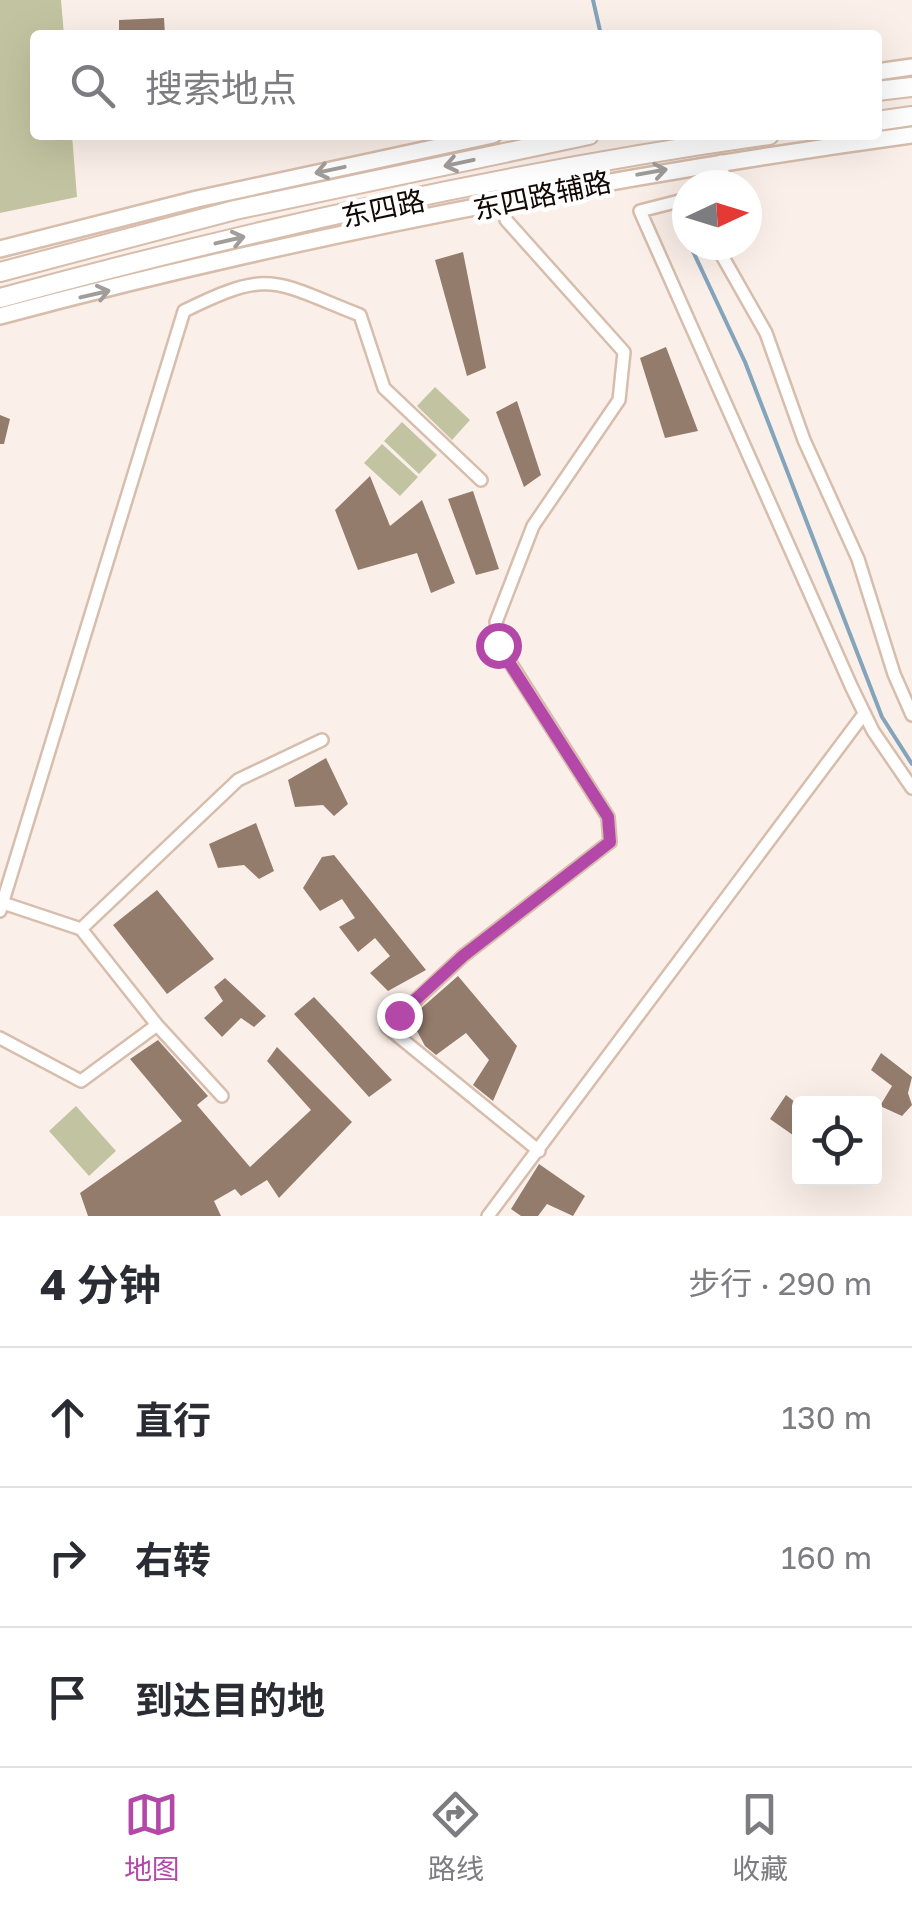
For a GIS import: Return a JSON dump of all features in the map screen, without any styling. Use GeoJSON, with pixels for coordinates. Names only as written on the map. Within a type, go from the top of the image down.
{"type":"FeatureCollection","features":[{"type":"Feature","properties":{"kind":"main road"},"geometry":{"type":"LineString","coordinates":[[882,71],[912,67]]}},
{"type":"Feature","properties":{"kind":"main road"},"geometry":{"type":"LineString","coordinates":[[882,90],[912,87]]}},
{"type":"Feature","properties":{"kind":"main road"},"geometry":{"type":"LineString","coordinates":[[882,120],[912,116]]}},
{"type":"Feature","properties":{"kind":"main road","name":"东四路辅路"},"geometry":{"type":"LineString","coordinates":[[882,139],[912,135]]}},
{"type":"Feature","properties":{"kind":"main road"},"geometry":{"type":"LineString","coordinates":[[0,248],[197,199],[471,140]]}},
{"type":"Feature","properties":{"kind":"main road","name":"东四路"},"geometry":{"type":"LineString","coordinates":[[0,272],[235,210],[564,140]]}},
{"type":"Feature","properties":{"kind":"main road","name":"东四路"},"geometry":{"type":"LineString","coordinates":[[0,298],[257,234],[576,166],[738,140]]}},
{"type":"Feature","properties":{"kind":"main road","name":"东四路辅路"},"geometry":{"type":"LineString","coordinates":[[0,316],[240,258],[721,161],[875,140]]}},
{"type":"Feature","properties":{"kind":"street"},"geometry":{"type":"LineString","coordinates":[[721,161],[722,170]]}},
{"type":"Feature","properties":{"kind":"street"},"geometry":{"type":"LineString","coordinates":[[672,203],[640,211],[864,714],[912,788]]}},
{"type":"Feature","properties":{"kind":"street"},"geometry":{"type":"LineString","coordinates":[[506,220],[624,352],[620,400],[533,526],[496,622],[498,645],[608,817],[610,842],[463,956],[387,1026],[539,1151]]}},
{"type":"Feature","properties":{"kind":"street"},"geometry":{"type":"LineString","coordinates":[[725,260],[766,332],[804,440],[858,558],[894,674],[912,715]]}},
{"type":"Feature","properties":{"kind":"street"},"geometry":{"type":"LineString","coordinates":[[222,1096],[157,1025],[82,929],[1,907],[184,310],[234,286],[271,280],[360,315],[384,388],[481,480]]}},
{"type":"Feature","properties":{"kind":"street"},"geometry":{"type":"LineString","coordinates":[[488,1216],[864,714]]}},
{"type":"Feature","properties":{"kind":"street"},"geometry":{"type":"LineString","coordinates":[[82,929],[238,780],[322,740]]}},
{"type":"Feature","properties":{"kind":"street"},"geometry":{"type":"LineString","coordinates":[[0,1038],[82,1080],[157,1025]]}},
{"type":"Feature","properties":{"kind":"green space"},"geometry":{"type":"Polygon","coordinates":[[[0,0],[61,0],[64,30],[30,30],[30,140],[72,140],[77,197],[0,213],[0,0]]]}},
{"type":"Feature","properties":{"kind":"green space"},"geometry":{"type":"Polygon","coordinates":[[[435,387],[470,420],[452,440],[417,406],[435,387]]]}},
{"type":"Feature","properties":{"kind":"green space"},"geometry":{"type":"Polygon","coordinates":[[[402,422],[437,455],[419,474],[384,441],[402,422]]]}},
{"type":"Feature","properties":{"kind":"green space"},"geometry":{"type":"Polygon","coordinates":[[[382,444],[418,477],[400,496],[364,463],[382,444]]]}},
{"type":"Feature","properties":{"kind":"green space"},"geometry":{"type":"Polygon","coordinates":[[[76,1106],[116,1151],[89,1176],[49,1131],[76,1106]]]}},
{"type":"Feature","properties":{"kind":"building"},"geometry":{"type":"Polygon","coordinates":[[[164,18],[165,30],[119,30],[119,20],[164,18]]]}},
{"type":"Feature","properties":{"kind":"building"},"geometry":{"type":"Polygon","coordinates":[[[463,252],[486,368],[467,376],[435,260],[463,252]]]}},
{"type":"Feature","properties":{"kind":"building"},"geometry":{"type":"Polygon","coordinates":[[[666,347],[698,431],[665,438],[640,358],[666,347]]]}},
{"type":"Feature","properties":{"kind":"building"},"geometry":{"type":"Polygon","coordinates":[[[517,401],[541,475],[524,487],[496,412],[517,401]]]}},
{"type":"Feature","properties":{"kind":"building"},"geometry":{"type":"Polygon","coordinates":[[[0,415],[10,419],[4,444],[0,444],[0,415]]]}},
{"type":"Feature","properties":{"kind":"building"},"geometry":{"type":"Polygon","coordinates":[[[370,476],[390,526],[422,500],[455,583],[431,593],[417,553],[358,570],[335,510],[370,476]]]}},
{"type":"Feature","properties":{"kind":"building"},"geometry":{"type":"Polygon","coordinates":[[[473,491],[499,569],[476,575],[448,499],[473,491]]]}},
{"type":"Feature","properties":{"kind":"building"},"geometry":{"type":"Polygon","coordinates":[[[326,758],[348,804],[334,816],[323,805],[295,807],[288,780],[326,758]]]}},
{"type":"Feature","properties":{"kind":"building"},"geometry":{"type":"Polygon","coordinates":[[[256,823],[274,871],[259,879],[244,865],[218,868],[209,844],[256,823]]]}},
{"type":"Feature","properties":{"kind":"building"},"geometry":{"type":"Polygon","coordinates":[[[334,855],[426,970],[388,991],[370,973],[390,956],[375,938],[358,952],[339,927],[355,918],[342,899],[320,911],[303,888],[322,857],[334,855]]]}},
{"type":"Feature","properties":{"kind":"building"},"geometry":{"type":"Polygon","coordinates":[[[157,890],[214,959],[167,994],[113,925],[157,890]]]}},
{"type":"Feature","properties":{"kind":"building"},"geometry":{"type":"Polygon","coordinates":[[[458,976],[517,1046],[493,1101],[473,1085],[489,1060],[466,1033],[436,1055],[425,1046],[410,1018],[458,976]]]}},
{"type":"Feature","properties":{"kind":"building"},"geometry":{"type":"Polygon","coordinates":[[[225,978],[266,1016],[254,1027],[241,1018],[222,1037],[204,1018],[223,1001],[214,987],[225,978]]]}},
{"type":"Feature","properties":{"kind":"building"},"geometry":{"type":"Polygon","coordinates":[[[314,997],[392,1080],[369,1097],[294,1014],[314,997]]]}},
{"type":"Feature","properties":{"kind":"building"},"geometry":{"type":"Polygon","coordinates":[[[158,1040],[208,1096],[197,1105],[250,1167],[311,1110],[267,1061],[277,1047],[352,1122],[279,1198],[267,1180],[241,1196],[235,1189],[214,1201],[221,1216],[88,1216],[80,1193],[182,1121],[130,1059],[158,1040]]]}},
{"type":"Feature","properties":{"kind":"building"},"geometry":{"type":"Polygon","coordinates":[[[881,1053],[912,1077],[908,1093],[912,1105],[902,1116],[882,1107],[892,1086],[871,1070],[881,1053]]]}},
{"type":"Feature","properties":{"kind":"building"},"geometry":{"type":"Polygon","coordinates":[[[786,1095],[792,1100],[792,1134],[770,1119],[786,1095]]]}},
{"type":"Feature","properties":{"kind":"building"},"geometry":{"type":"Polygon","coordinates":[[[539,1164],[585,1196],[573,1216],[547,1204],[538,1216],[521,1216],[511,1209],[539,1164]]]}},
{"type":"Feature","properties":{"kind":"waterway"},"geometry":{"type":"LineString","coordinates":[[593,0],[600,30]]}},
{"type":"Feature","properties":{"kind":"waterway"},"geometry":{"type":"LineString","coordinates":[[697,260],[745,362],[882,717],[912,764]]}},
{"type":"Feature","properties":{"kind":"route"},"geometry":{"type":"LineString","coordinates":[[399,1015],[463,956],[610,842],[608,817],[498,645]]}}]}
